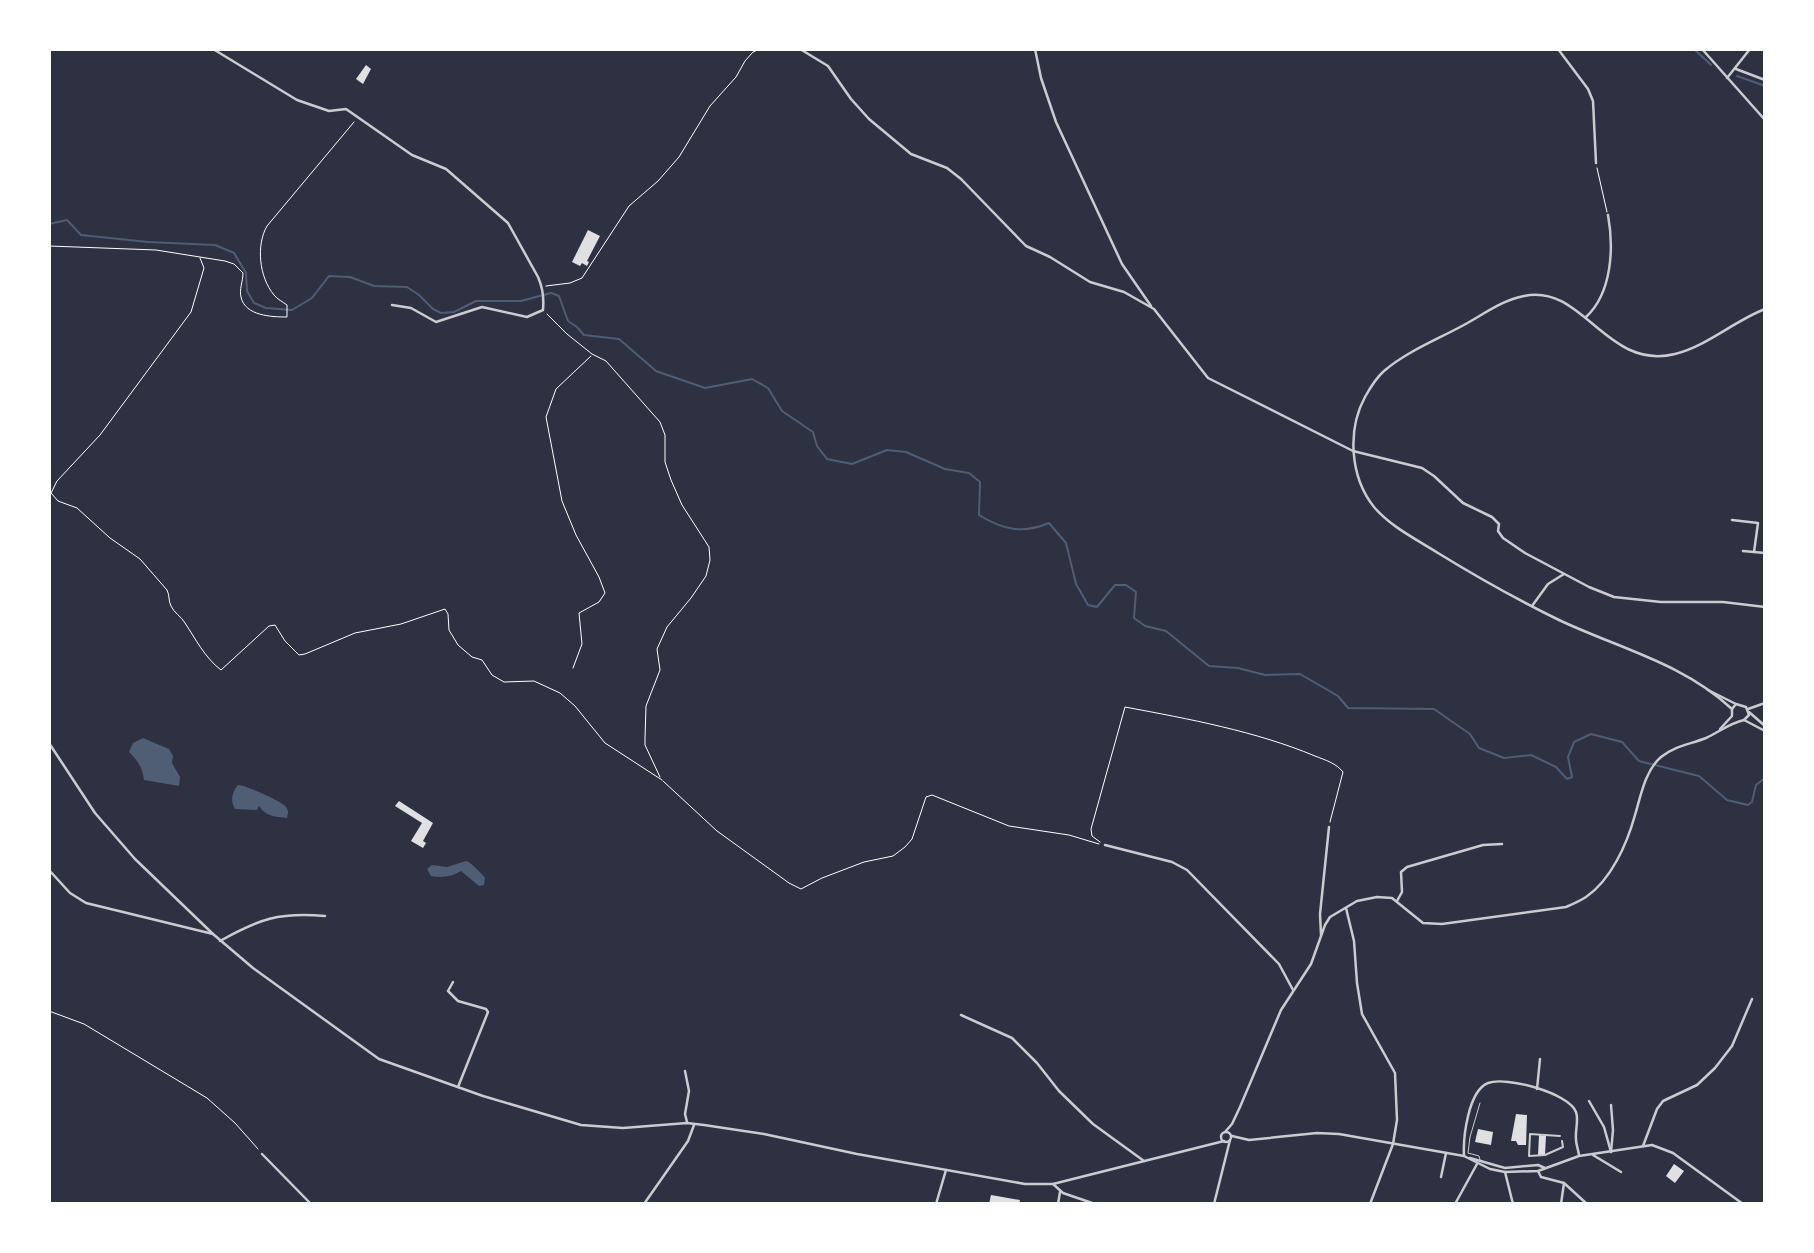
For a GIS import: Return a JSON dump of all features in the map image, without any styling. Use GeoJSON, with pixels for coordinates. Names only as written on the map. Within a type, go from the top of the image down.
{"type":"FeatureCollection","features":[{"type":"Feature","properties":{"kind":"street"},"geometry":{"type":"LineString","coordinates":[[213,49],[297,100],[329,111],[346,109],[412,155],[446,169],[508,223],[528,257],[542,286],[543,295],[543,310],[527,317],[482,307],[436,323],[411,307],[392,305]]}},
{"type":"Feature","properties":{"kind":"street"},"geometry":{"type":"LineString","coordinates":[[800,49],[832,70],[869,119],[911,154],[947,168],[961,179],[1026,246],[1050,257],[1090,282],[1124,292],[1154,309]]}},
{"type":"Feature","properties":{"kind":"street"},"geometry":{"type":"LineString","coordinates":[[1035,49],[1041,78],[1062,134],[1122,264],[1208,378],[1353,451],[1422,468],[1463,503],[1492,517],[1499,524],[1498,531],[1503,538],[1564,574],[1604,593],[1625,599],[1723,602],[1765,607]]}},
{"type":"Feature","properties":{"kind":"street"},"geometry":{"type":"LineString","coordinates":[[1558,49],[1588,89],[1593,101],[1596,163]]}},
{"type":"Feature","properties":{"kind":"street"},"geometry":{"type":"LineString","coordinates":[[1702,49],[1765,120]]}},
{"type":"Feature","properties":{"kind":"street"},"geometry":{"type":"LineString","coordinates":[[1727,78],[1750,49]]}},
{"type":"Feature","properties":{"kind":"street"},"geometry":{"type":"LineString","coordinates":[[1736,69],[1765,80]]}},
{"type":"Feature","properties":{"kind":"street"},"geometry":{"type":"LineString","coordinates":[[1586,318],[1601,297],[1604,287],[1611,245],[1608,215]]}},
{"type":"Feature","properties":{"kind":"street"},"geometry":{"type":"LineString","coordinates":[[1732,709],[1676,670],[1532,606],[1387,520],[1373,506],[1363,488],[1353,451],[1355,423],[1364,399],[1385,370],[1494,308],[1524,296],[1542,295],[1558,299],[1575,309],[1619,346],[1636,352],[1674,354],[1765,309]]}},
{"type":"Feature","properties":{"kind":"street"},"geometry":{"type":"LineString","coordinates":[[1731,520],[1758,523],[1754,552]]}},
{"type":"Feature","properties":{"kind":"street"},"geometry":{"type":"LineString","coordinates":[[1743,551],[1765,553]]}},
{"type":"Feature","properties":{"kind":"street"},"geometry":{"type":"LineString","coordinates":[[1532,606],[1548,584],[1564,574]]}},
{"type":"Feature","properties":{"kind":"street"},"geometry":{"type":"LineString","coordinates":[[1699,685],[1736,704],[1744,705],[1765,729]]}},
{"type":"Feature","properties":{"kind":"street"},"geometry":{"type":"LineString","coordinates":[[1718,731],[1732,716],[1732,709],[1736,704]]}},
{"type":"Feature","properties":{"kind":"street"},"geometry":{"type":"LineString","coordinates":[[1744,720],[1748,710],[1765,704]]}},
{"type":"Feature","properties":{"kind":"street"},"geometry":{"type":"LineString","coordinates":[[1732,716],[1737,721]]}},
{"type":"Feature","properties":{"kind":"street"},"geometry":{"type":"LineString","coordinates":[[1228,1147],[1223,1140],[1225,1132],[1232,1124],[1281,1010],[1311,964],[1321,935],[1331,917],[1357,901],[1377,897],[1392,898],[1423,923],[1441,924],[1566,907],[1585,898],[1598,886],[1614,864],[1627,839],[1650,771],[1659,759],[1668,751],[1737,721],[1744,720],[1765,729]]}},
{"type":"Feature","properties":{"kind":"street"},"geometry":{"type":"LineString","coordinates":[[49,743],[103,822],[135,859],[220,941],[333,1028],[379,1059],[538,1114],[581,1125],[623,1128],[687,1123],[764,1134],[1025,1184],[1053,1184],[1215,1144],[1231,1137],[1249,1140],[1317,1133],[1356,1136],[1465,1157],[1505,1172],[1538,1171],[1579,1156],[1652,1145],[1673,1153],[1743,1204]]}},
{"type":"Feature","properties":{"kind":"street"},"geometry":{"type":"LineString","coordinates":[[1321,935],[1321,905],[1329,827]]}},
{"type":"Feature","properties":{"kind":"street"},"geometry":{"type":"LineString","coordinates":[[1397,901],[1402,892],[1401,872],[1407,867],[1483,845],[1502,844]]}},
{"type":"Feature","properties":{"kind":"street"},"geometry":{"type":"LineString","coordinates":[[1105,845],[1172,862],[1187,870],[1279,964],[1293,990]]}},
{"type":"Feature","properties":{"kind":"street"},"geometry":{"type":"LineString","coordinates":[[49,870],[70,893],[86,903],[213,934]]}},
{"type":"Feature","properties":{"kind":"street"},"geometry":{"type":"LineString","coordinates":[[1346,908],[1354,941],[1362,1014],[1395,1073],[1397,1120],[1393,1144],[1370,1204]]}},
{"type":"Feature","properties":{"kind":"street"},"geometry":{"type":"LineString","coordinates":[[220,941],[250,924],[276,916],[324,916]]}},
{"type":"Feature","properties":{"kind":"street"},"geometry":{"type":"LineString","coordinates":[[453,982],[448,991],[458,1001],[486,1009],[488,1012],[458,1087]]}},
{"type":"Feature","properties":{"kind":"street"},"geometry":{"type":"LineString","coordinates":[[1643,1146],[1657,1109],[1663,1101],[1698,1085],[1732,1046],[1752,999]]}},
{"type":"Feature","properties":{"kind":"street"},"geometry":{"type":"LineString","coordinates":[[961,1015],[1012,1038],[1037,1063],[1059,1091],[1093,1124],[1144,1161]]}},
{"type":"Feature","properties":{"kind":"street"},"geometry":{"type":"LineString","coordinates":[[1538,1089],[1540,1059]]}},
{"type":"Feature","properties":{"kind":"street"},"geometry":{"type":"LineString","coordinates":[[685,1071],[689,1091],[685,1114],[687,1123]]}},
{"type":"Feature","properties":{"kind":"street"},"geometry":{"type":"LineString","coordinates":[[1465,1157],[1464,1135],[1478,1091],[1487,1083],[1498,1082],[1538,1089],[1567,1100],[1576,1112],[1579,1156]]}},
{"type":"Feature","properties":{"kind":"street"},"geometry":{"type":"LineString","coordinates":[[1590,1101],[1604,1127],[1611,1152]]}},
{"type":"Feature","properties":{"kind":"street"},"geometry":{"type":"LineString","coordinates":[[1611,1105],[1611,1152]]}},
{"type":"Feature","properties":{"kind":"street"},"geometry":{"type":"LineString","coordinates":[[1214,1204],[1232,1124]]}},
{"type":"Feature","properties":{"kind":"street"},"geometry":{"type":"LineString","coordinates":[[644,1204],[688,1141],[694,1125]]}},
{"type":"Feature","properties":{"kind":"street"},"geometry":{"type":"LineString","coordinates":[[1225,1132],[1231,1137]]}},
{"type":"Feature","properties":{"kind":"street"},"geometry":{"type":"LineString","coordinates":[[1560,1136],[1530,1134],[1529,1156],[1545,1155],[1563,1147],[1562,1141]]}},
{"type":"Feature","properties":{"kind":"street"},"geometry":{"type":"LineString","coordinates":[[1441,1177],[1446,1153]]}},
{"type":"Feature","properties":{"kind":"street"},"geometry":{"type":"LineString","coordinates":[[262,1154],[311,1204]]}},
{"type":"Feature","properties":{"kind":"street"},"geometry":{"type":"LineString","coordinates":[[1593,1155],[1621,1172]]}},
{"type":"Feature","properties":{"kind":"street"},"geometry":{"type":"LineString","coordinates":[[1479,1163],[1505,1168],[1538,1165],[1545,1168]]}},
{"type":"Feature","properties":{"kind":"street"},"geometry":{"type":"LineString","coordinates":[[1455,1204],[1479,1163]]}},
{"type":"Feature","properties":{"kind":"street"},"geometry":{"type":"LineString","coordinates":[[936,1204],[946,1170]]}},
{"type":"Feature","properties":{"kind":"street"},"geometry":{"type":"LineString","coordinates":[[1538,1171],[1541,1177],[1564,1183],[1587,1204]]}},
{"type":"Feature","properties":{"kind":"street"},"geometry":{"type":"LineString","coordinates":[[1505,1172],[1513,1204]]}},
{"type":"Feature","properties":{"kind":"street"},"geometry":{"type":"LineString","coordinates":[[1561,1204],[1564,1183]]}},
{"type":"Feature","properties":{"kind":"street"},"geometry":{"type":"LineString","coordinates":[[1053,1184],[1060,1192],[1095,1204]]}},
{"type":"Feature","properties":{"kind":"street"},"geometry":{"type":"LineString","coordinates":[[1058,1204],[1060,1192]]}},
{"type":"Feature","properties":{"kind":"lane"},"geometry":{"type":"LineString","coordinates":[[1479,1163],[1479,1156],[1468,1153],[1468,1144],[1480,1104]]}},
{"type":"Feature","properties":{"kind":"path"},"geometry":{"type":"LineString","coordinates":[[542,286],[570,283],[582,278],[629,206],[658,181],[679,157],[710,106],[736,77],[745,61],[760,49]]}},
{"type":"Feature","properties":{"kind":"path"},"geometry":{"type":"LineString","coordinates":[[49,246],[136,248],[225,261],[243,273],[241,299],[253,311],[269,316],[287,317],[288,308],[275,297],[268,283],[260,256],[261,238],[267,226],[358,118]]}},
{"type":"Feature","properties":{"kind":"path"},"geometry":{"type":"LineString","coordinates":[[1596,163],[1608,215]]}},
{"type":"Feature","properties":{"kind":"path"},"geometry":{"type":"LineString","coordinates":[[200,258],[204,268],[191,312],[100,435],[57,481],[51,493],[58,501],[77,508],[110,538],[140,559],[167,590],[173,609],[186,624],[209,661],[221,670],[269,626],[275,625],[297,653],[305,654],[355,633],[401,624],[444,609],[448,614],[449,631],[458,645],[482,660],[492,676],[504,682],[534,681],[560,693],[575,706],[605,743],[662,780],[717,831],[801,889],[864,862],[893,856],[905,848],[912,839],[926,797],[932,795],[1009,826],[1069,835],[1105,845]]}},
{"type":"Feature","properties":{"kind":"path"},"geometry":{"type":"LineString","coordinates":[[543,310],[592,354],[606,361],[663,427],[665,462],[671,480],[682,506],[709,547],[710,560],[706,576],[667,627],[657,649],[660,670],[646,706],[645,746],[662,780]]}},
{"type":"Feature","properties":{"kind":"path"},"geometry":{"type":"LineString","coordinates":[[573,668],[582,644],[579,612],[599,602],[605,593],[562,501],[557,486],[546,417],[556,388],[592,354]]}},
{"type":"Feature","properties":{"kind":"path"},"geometry":{"type":"LineString","coordinates":[[1105,845],[1094,838],[1091,832],[1107,765],[1125,708],[1286,743],[1334,764],[1343,772],[1329,827]]}},
{"type":"Feature","properties":{"kind":"path"},"geometry":{"type":"LineString","coordinates":[[49,1011],[84,1024],[207,1097],[262,1154]]}},
{"type":"Feature","properties":{"kind":"water"},"geometry":{"type":"Polygon","coordinates":[[[143,738],[169,749],[173,756],[172,763],[180,777],[179,786],[144,780],[139,764],[129,752],[133,743],[143,738]]]}},
{"type":"Feature","properties":{"kind":"water"},"geometry":{"type":"Polygon","coordinates":[[[238,785],[283,804],[288,811],[287,818],[268,814],[259,806],[257,810],[235,809],[232,796],[238,785]]]}},
{"type":"Feature","properties":{"kind":"water"},"geometry":{"type":"Polygon","coordinates":[[[466,861],[485,878],[484,885],[479,886],[461,871],[439,877],[431,876],[427,869],[432,865],[447,867],[466,861]]]}},
{"type":"Feature","properties":{"kind":"building"},"geometry":{"type":"Polygon","coordinates":[[[366,65],[371,69],[363,84],[356,79],[366,65]]]}},
{"type":"Feature","properties":{"kind":"building"},"geometry":{"type":"Polygon","coordinates":[[[588,230],[600,236],[587,266],[582,263],[580,266],[572,262],[588,230]]]}},
{"type":"Feature","properties":{"kind":"building"},"geometry":{"type":"Polygon","coordinates":[[[399,801],[433,823],[423,841],[426,843],[423,848],[411,841],[422,823],[395,806],[399,801]]]}},
{"type":"Feature","properties":{"kind":"building"},"geometry":{"type":"Polygon","coordinates":[[[1516,1114],[1527,1115],[1526,1145],[1511,1141],[1516,1114]]]}},
{"type":"Feature","properties":{"kind":"building"},"geometry":{"type":"Polygon","coordinates":[[[1478,1129],[1493,1132],[1491,1145],[1475,1142],[1478,1129]]]}},
{"type":"Feature","properties":{"kind":"building"},"geometry":{"type":"Polygon","coordinates":[[[1539,1135],[1546,1136],[1545,1155],[1538,1155],[1539,1135]]]}},
{"type":"Feature","properties":{"kind":"building"},"geometry":{"type":"Polygon","coordinates":[[[1674,1164],[1684,1171],[1675,1183],[1666,1176],[1674,1164]]]}},
{"type":"Feature","properties":{"kind":"building"},"geometry":{"type":"Polygon","coordinates":[[[991,1195],[1020,1200],[1019,1204],[989,1204],[991,1195]]]}},
{"type":"Feature","properties":{"kind":"waterway"},"geometry":{"type":"LineString","coordinates":[[1694,49],[1711,65]]}},
{"type":"Feature","properties":{"kind":"waterway"},"geometry":{"type":"LineString","coordinates":[[1737,76],[1765,86]]}},
{"type":"Feature","properties":{"kind":"waterway"},"geometry":{"type":"LineString","coordinates":[[49,224],[67,220],[81,235],[215,245],[234,253],[246,273],[247,291],[254,303],[266,308],[292,310],[312,298],[329,276],[350,277],[374,286],[407,287],[441,313],[454,312],[476,301],[521,301],[551,293],[559,296],[568,321],[584,335],[619,339],[656,371],[705,388],[752,379],[768,388],[782,411],[813,432],[817,446],[827,459],[852,464],[887,450],[906,452],[945,469],[969,473],[980,482],[979,515],[1013,529],[1049,523],[1066,543],[1076,584],[1088,605],[1097,607],[1115,585],[1126,585],[1136,592],[1134,618],[1145,626],[1166,631],[1209,666],[1238,668],[1265,675],[1300,674],[1338,696],[1348,708],[1434,709],[1470,734],[1479,748],[1504,758],[1531,755],[1556,767],[1567,779],[1572,777],[1568,757],[1574,742],[1591,734],[1622,742],[1639,761],[1699,776],[1727,800],[1748,805],[1752,802],[1756,785],[1765,778]]}}]}
